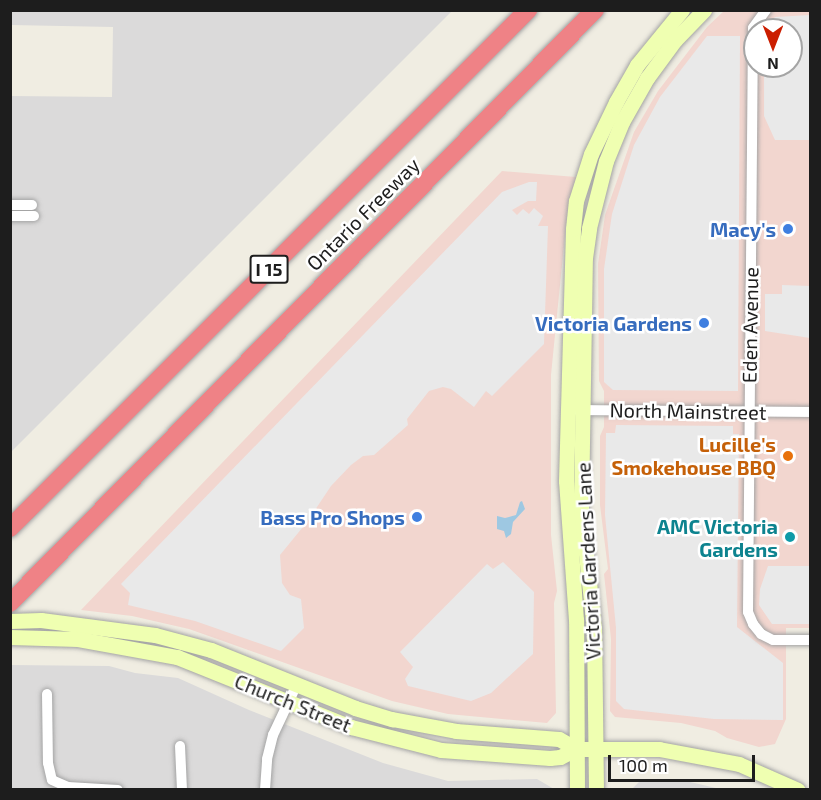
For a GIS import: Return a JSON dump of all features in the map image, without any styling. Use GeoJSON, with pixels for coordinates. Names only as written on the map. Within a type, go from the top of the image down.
{"type":"FeatureCollection","features":[{"type":"Feature","properties":{"kind":"highway","name":"Ontario Freeway"},"geometry":{"type":"LineString","coordinates":[[10,528],[528,10]]}},
{"type":"Feature","properties":{"kind":"highway","name":"Ontario Freeway"},"geometry":{"type":"LineString","coordinates":[[10,603],[595,10]]}},
{"type":"Feature","properties":{"kind":"main road","name":"Victoria Gardens Lane"},"geometry":{"type":"LineString","coordinates":[[577,789],[576,620],[566,481],[570,270],[576,201],[591,154],[616,102],[637,65],[682,10]]}},
{"type":"Feature","properties":{"kind":"main road","name":"Victoria Gardens Lane"},"geometry":{"type":"LineString","coordinates":[[596,789],[594,629],[581,507],[585,258],[597,189],[622,122],[647,78],[675,40],[704,10]]}},
{"type":"Feature","properties":{"kind":"main road"},"geometry":{"type":"LineString","coordinates":[[597,189],[591,182],[616,102]]}},
{"type":"Feature","properties":{"kind":"main road","name":"Church Street"},"geometry":{"type":"LineString","coordinates":[[10,621],[41,620],[155,635],[211,650],[355,708],[402,721],[456,731],[559,739],[576,750]]}},
{"type":"Feature","properties":{"kind":"main road","name":"Church Street"},"geometry":{"type":"LineString","coordinates":[[10,637],[78,639],[177,657],[351,728],[441,750],[550,758],[560,757],[576,750],[594,748],[659,749],[706,756],[761,772],[798,789]]}},
{"type":"Feature","properties":{"kind":"street","name":"Eden Avenue"},"geometry":{"type":"LineString","coordinates":[[764,13],[753,28],[748,612],[753,624],[761,634],[773,640],[810,640]]}},
{"type":"Feature","properties":{"kind":"street"},"geometry":{"type":"LineString","coordinates":[[10,205],[33,210],[10,216]]}},
{"type":"Feature","properties":{"kind":"street","name":"North Mainstreet"},"geometry":{"type":"LineString","coordinates":[[566,410],[810,412]]}},
{"type":"Feature","properties":{"kind":"street"},"geometry":{"type":"LineString","coordinates":[[265,789],[267,759],[273,735],[297,684]]}},
{"type":"Feature","properties":{"kind":"street"},"geometry":{"type":"LineString","coordinates":[[47,694],[48,763],[52,780],[68,787],[118,789]]}},
{"type":"Feature","properties":{"kind":"street"},"geometry":{"type":"LineString","coordinates":[[180,746],[182,789]]}},
{"type":"Feature","properties":{"kind":"shaded area"},"geometry":{"type":"Polygon","coordinates":[[[11,11],[452,11],[11,452],[11,96],[112,97],[113,27],[11,25],[11,11]]]}},
{"type":"Feature","properties":{"kind":"shaded area","name":"Victoria Gardens"},"geometry":{"type":"Polygon","coordinates":[[[724,11],[810,11],[810,628],[786,628],[786,719],[775,744],[759,747],[727,738],[715,731],[681,723],[615,717],[610,711],[611,639],[604,574],[608,569],[600,505],[600,436],[604,427],[604,391],[599,381],[598,264],[605,215],[634,132],[658,91],[707,27],[724,11]]]}},
{"type":"Feature","properties":{"kind":"shaded area"},"geometry":{"type":"Polygon","coordinates":[[[810,15],[810,140],[775,140],[764,116],[764,78],[803,78],[803,18],[775,17],[810,15]]]}},
{"type":"Feature","properties":{"kind":"shaded area"},"geometry":{"type":"Polygon","coordinates":[[[707,36],[740,36],[738,391],[613,390],[604,382],[604,269],[612,214],[634,145],[660,97],[707,36]]]}},
{"type":"Feature","properties":{"kind":"shaded area"},"geometry":{"type":"Polygon","coordinates":[[[502,171],[576,177],[566,225],[551,375],[551,535],[557,591],[554,603],[556,713],[547,723],[448,714],[392,701],[189,629],[132,616],[81,610],[502,171]]]}},
{"type":"Feature","properties":{"kind":"shaded area"},"geometry":{"type":"Polygon","coordinates":[[[529,182],[537,182],[536,201],[528,201],[512,210],[517,215],[523,209],[529,214],[534,208],[543,216],[538,226],[548,226],[544,344],[492,396],[486,391],[474,407],[451,389],[443,387],[429,391],[407,419],[408,425],[374,455],[363,456],[351,465],[331,486],[307,522],[280,555],[282,583],[290,595],[301,599],[304,628],[281,651],[195,621],[128,605],[130,593],[121,584],[502,192],[529,182]]]}},
{"type":"Feature","properties":{"kind":"shaded area"},"geometry":{"type":"Polygon","coordinates":[[[782,285],[810,286],[810,338],[765,331],[765,294],[782,294],[782,285]]]}},
{"type":"Feature","properties":{"kind":"shaded area"},"geometry":{"type":"Polygon","coordinates":[[[616,425],[733,426],[733,434],[739,434],[737,627],[783,663],[783,720],[714,719],[624,709],[616,701],[616,628],[605,515],[606,433],[615,433],[616,425]]]}},
{"type":"Feature","properties":{"kind":"shaded area"},"geometry":{"type":"Polygon","coordinates":[[[503,562],[534,592],[533,654],[491,693],[471,701],[408,686],[405,679],[413,667],[400,652],[487,564],[493,569],[503,562]]]}},
{"type":"Feature","properties":{"kind":"shaded area"},"geometry":{"type":"Polygon","coordinates":[[[768,566],[810,566],[810,624],[772,624],[759,605],[760,589],[768,566]]]}},
{"type":"Feature","properties":{"kind":"shaded area"},"geometry":{"type":"Polygon","coordinates":[[[11,665],[109,666],[135,673],[178,678],[249,710],[383,763],[448,781],[537,779],[554,789],[11,790],[11,665]]]}},
{"type":"Feature","properties":{"kind":"shaded area"},"geometry":{"type":"Polygon","coordinates":[[[641,780],[686,781],[720,789],[632,789],[641,780]]]}},
{"type":"Feature","properties":{"kind":"water"},"geometry":{"type":"Polygon","coordinates":[[[522,501],[525,509],[513,522],[511,534],[506,538],[504,531],[497,529],[497,516],[505,518],[516,515],[522,501]]]}},
{"type":"Feature","properties":{"kind":"place","name":"Macy's"},"geometry":{"type":"Point","coordinates":[788,229]}},
{"type":"Feature","properties":{"kind":"place","name":"Victoria Gardens"},"geometry":{"type":"Point","coordinates":[704,323]}},
{"type":"Feature","properties":{"kind":"place","name":"Lucille's Smokehouse BBQ"},"geometry":{"type":"Point","coordinates":[788,456]}},
{"type":"Feature","properties":{"kind":"place","name":"Bass Pro Shops"},"geometry":{"type":"Point","coordinates":[417,517]}},
{"type":"Feature","properties":{"kind":"place","name":"AMC Victoria Gardens"},"geometry":{"type":"Point","coordinates":[790,537]}}]}
